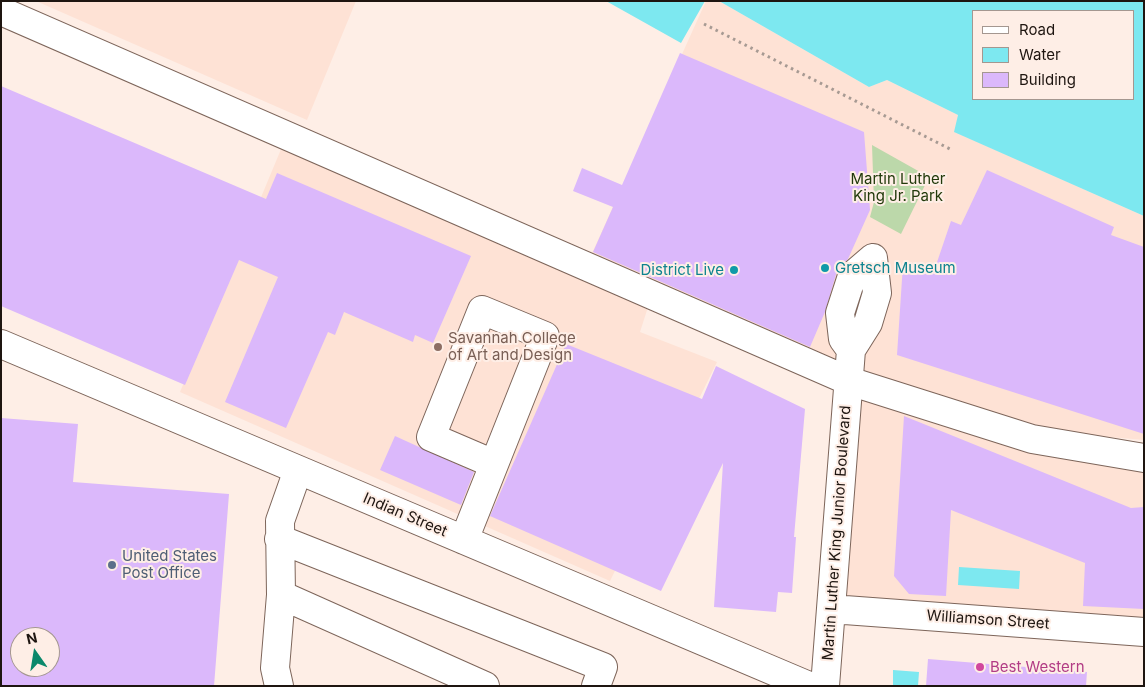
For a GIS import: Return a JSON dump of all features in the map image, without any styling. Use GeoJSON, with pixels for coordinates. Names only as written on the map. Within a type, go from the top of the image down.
{"type":"FeatureCollection","features":[{"type":"Feature","properties":{"kind":"street"},"geometry":{"type":"LineString","coordinates":[[1,11],[849,381],[1032,439],[1144,458]]}},
{"type":"Feature","properties":{"kind":"street"},"geometry":{"type":"LineString","coordinates":[[464,540],[545,336],[482,310],[431,437],[494,464]]}},
{"type":"Feature","properties":{"kind":"street","name":"Indian Street"},"geometry":{"type":"LineString","coordinates":[[1,344],[809,686]]}},
{"type":"Feature","properties":{"kind":"street","name":"Martin Luther King Junior Boulevard"},"geometry":{"type":"LineString","coordinates":[[825,686],[851,350]]}},
{"type":"Feature","properties":{"kind":"street"},"geometry":{"type":"LineString","coordinates":[[279,686],[275,668],[280,595],[280,521],[298,470]]}},
{"type":"Feature","properties":{"kind":"street"},"geometry":{"type":"LineString","coordinates":[[280,539],[603,667],[596,686]]}},
{"type":"Feature","properties":{"kind":"street"},"geometry":{"type":"LineString","coordinates":[[280,595],[485,686]]}},
{"type":"Feature","properties":{"kind":"street","name":"Williamson Street"},"geometry":{"type":"LineString","coordinates":[[831,609],[1144,632]]}},
{"type":"Feature","properties":{"kind":"path"},"geometry":{"type":"LineString","coordinates":[[704,24],[950,149]]}},
{"type":"Feature","properties":{"kind":"shaded area"},"geometry":{"type":"Polygon","coordinates":[[[36,1],[356,1],[307,120],[36,1]]]}},
{"type":"Feature","properties":{"kind":"shaded area"},"geometry":{"type":"Polygon","coordinates":[[[706,1],[719,1],[869,87],[887,80],[958,115],[955,132],[1144,216],[1144,440],[1076,434],[849,381],[589,260],[706,1]]]}},
{"type":"Feature","properties":{"kind":"shaded area","name":"Savannah College of Art and Design"},"geometry":{"type":"Polygon","coordinates":[[[284,142],[648,307],[640,332],[717,362],[610,581],[180,392],[284,142]]]}},
{"type":"Feature","properties":{"kind":"shaded area"},"geometry":{"type":"Polygon","coordinates":[[[860,400],[1144,467],[1144,638],[831,609],[860,400]]]}},
{"type":"Feature","properties":{"kind":"green space","name":"Martin Luther King Jr. Park"},"geometry":{"type":"Polygon","coordinates":[[[872,145],[929,177],[901,234],[870,217],[874,202],[872,145]]]}},
{"type":"Feature","properties":{"kind":"water"},"geometry":{"type":"Polygon","coordinates":[[[606,1],[705,1],[681,43],[606,1]]]}},
{"type":"Feature","properties":{"kind":"water"},"geometry":{"type":"Polygon","coordinates":[[[719,1],[1144,1],[1144,216],[954,132],[958,115],[887,80],[869,87],[719,1]]]}},
{"type":"Feature","properties":{"kind":"water"},"geometry":{"type":"Polygon","coordinates":[[[959,567],[1020,571],[1019,589],[958,585],[959,567]]]}},
{"type":"Feature","properties":{"kind":"water"},"geometry":{"type":"Polygon","coordinates":[[[893,670],[919,672],[918,686],[893,686],[893,670]]]}},
{"type":"Feature","properties":{"kind":"building","name":"District Live"},"geometry":{"type":"Polygon","coordinates":[[[680,53],[864,132],[870,210],[848,259],[837,271],[825,312],[810,347],[593,252],[613,207],[573,191],[582,168],[622,185],[680,53]]]}},
{"type":"Feature","properties":{"kind":"building"},"geometry":{"type":"Polygon","coordinates":[[[1,86],[266,199],[277,173],[471,256],[433,343],[415,335],[413,342],[344,312],[335,335],[328,332],[286,428],[225,402],[278,277],[239,260],[185,385],[1,306],[1,86]]]}},
{"type":"Feature","properties":{"kind":"building"},"geometry":{"type":"Polygon","coordinates":[[[987,170],[1114,227],[1111,235],[1144,247],[1144,434],[897,355],[903,264],[933,274],[951,221],[961,225],[987,170]]]}},
{"type":"Feature","properties":{"kind":"building"},"geometry":{"type":"Polygon","coordinates":[[[566,344],[702,399],[716,366],[805,409],[794,537],[796,537],[792,593],[778,592],[776,612],[714,607],[723,463],[661,591],[490,516],[566,344]]]}},
{"type":"Feature","properties":{"kind":"building"},"geometry":{"type":"Polygon","coordinates":[[[904,416],[1131,508],[1144,507],[1144,609],[1083,606],[1085,563],[951,510],[946,596],[909,594],[894,576],[904,416]]]}},
{"type":"Feature","properties":{"kind":"building","name":"United States Post Office"},"geometry":{"type":"Polygon","coordinates":[[[1,418],[78,424],[73,482],[229,494],[214,686],[1,686],[1,418]]]}},
{"type":"Feature","properties":{"kind":"building"},"geometry":{"type":"Polygon","coordinates":[[[395,436],[474,472],[461,505],[380,470],[395,436]]]}},
{"type":"Feature","properties":{"kind":"building","name":"Best Western"},"geometry":{"type":"Polygon","coordinates":[[[928,659],[1087,672],[1086,686],[926,686],[928,659]]]}},
{"type":"Feature","properties":{"kind":"place","name":"Gretsch Museum"},"geometry":{"type":"Point","coordinates":[825,268]}},
{"type":"Feature","properties":{"kind":"place","name":"District Live"},"geometry":{"type":"Point","coordinates":[734,270]}},
{"type":"Feature","properties":{"kind":"place","name":"Savannah College of Art and Design"},"geometry":{"type":"Point","coordinates":[438,347]}},
{"type":"Feature","properties":{"kind":"place","name":"United States Post Office"},"geometry":{"type":"Point","coordinates":[112,565]}},
{"type":"Feature","properties":{"kind":"place","name":"Best Western"},"geometry":{"type":"Point","coordinates":[980,667]}}]}
